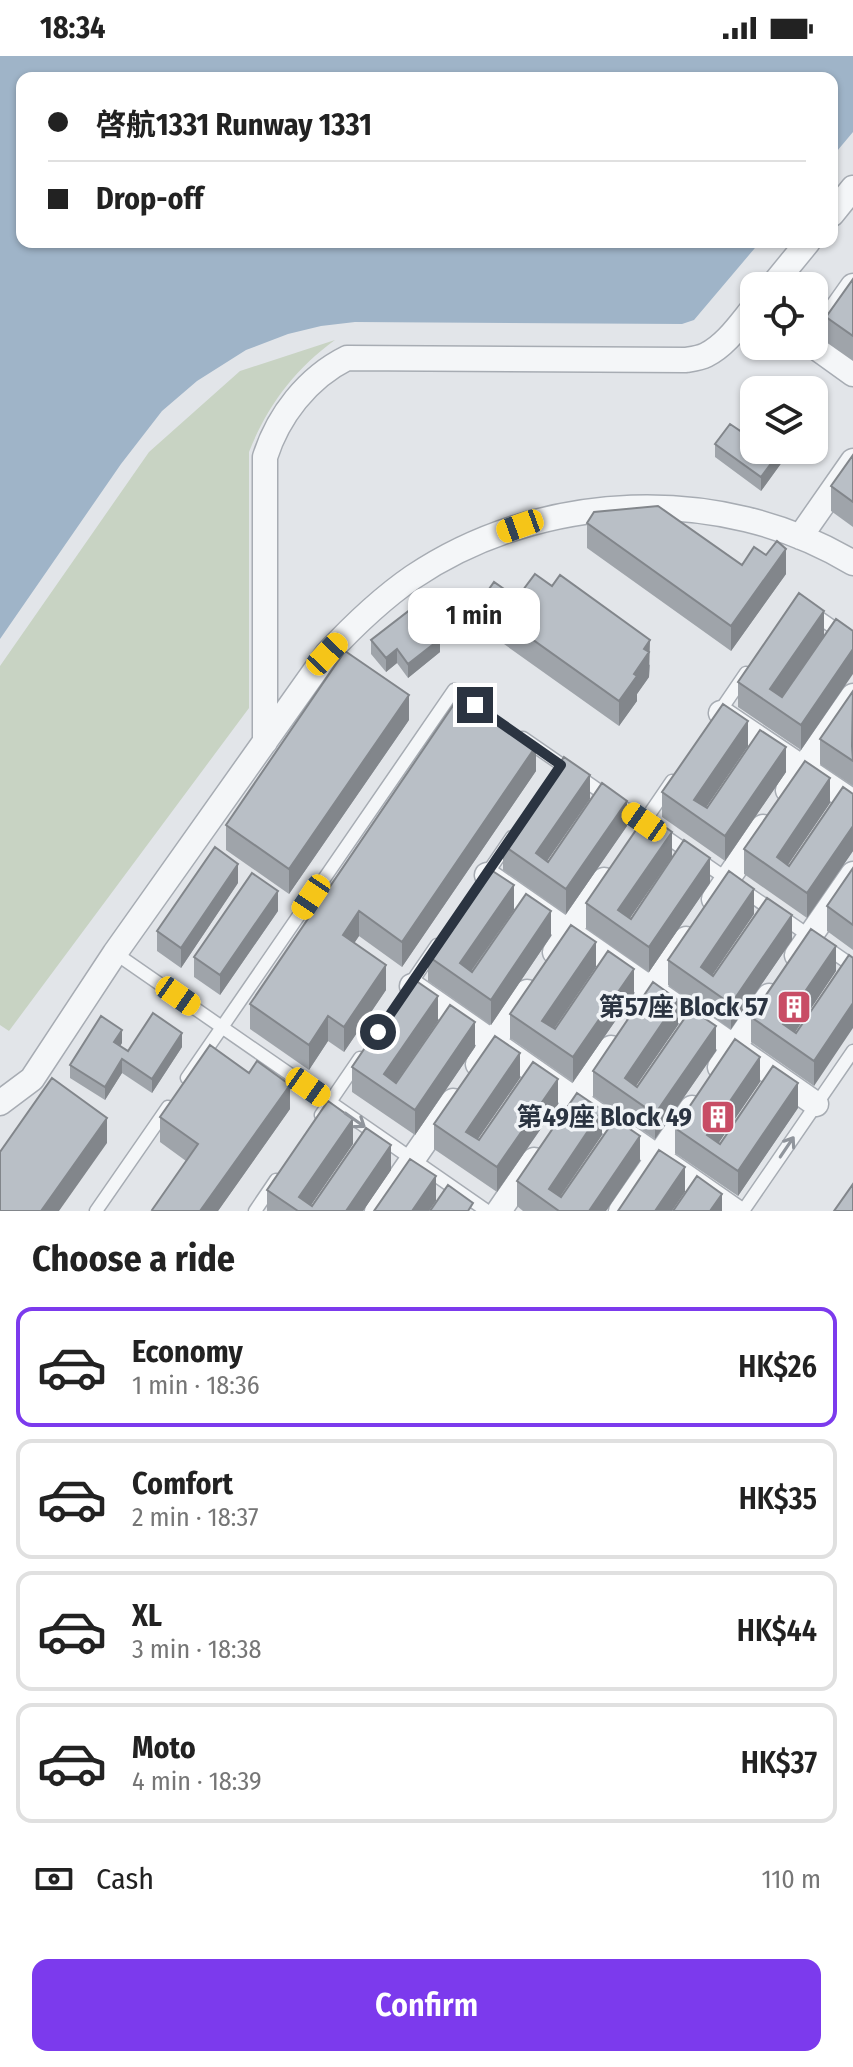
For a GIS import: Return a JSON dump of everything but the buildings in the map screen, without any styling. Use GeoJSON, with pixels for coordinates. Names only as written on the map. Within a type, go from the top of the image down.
{"type":"FeatureCollection","features":[{"type":"Feature","properties":{"kind":"street"},"geometry":{"type":"LineString","coordinates":[[838,207],[853,188]]}},
{"type":"Feature","properties":{"kind":"street"},"geometry":{"type":"LineString","coordinates":[[783,272],[803,248]]}},
{"type":"Feature","properties":{"kind":"street"},"geometry":{"type":"LineString","coordinates":[[828,323],[853,286]]}},
{"type":"Feature","properties":{"kind":"street"},"geometry":{"type":"LineString","coordinates":[[265,742],[265,457],[281,421],[313,381],[347,358],[686,360],[705,356],[740,324]]}},
{"type":"Feature","properties":{"kind":"street"},"geometry":{"type":"LineString","coordinates":[[828,355],[853,374]]}},
{"type":"Feature","properties":{"kind":"street"},"geometry":{"type":"LineString","coordinates":[[800,537],[853,461]]}},
{"type":"Feature","properties":{"kind":"street"},"geometry":{"type":"LineString","coordinates":[[0,1103],[32,1079],[115,953],[327,654],[353,626],[414,576],[483,540],[520,526],[601,509],[643,507],[725,515],[766,525],[800,537],[853,563]]}},
{"type":"Feature","properties":{"kind":"street"},"geometry":{"type":"LineString","coordinates":[[499,1211],[853,696]]}},
{"type":"Feature","properties":{"kind":"street"},"geometry":{"type":"LineString","coordinates":[[715,718],[803,768],[853,802]]}},
{"type":"Feature","properties":{"kind":"street"},"geometry":{"type":"LineString","coordinates":[[377,1211],[644,822]]}},
{"type":"Feature","properties":{"kind":"street"},"geometry":{"type":"LineString","coordinates":[[621,1211],[853,874]]}},
{"type":"Feature","properties":{"kind":"street"},"geometry":{"type":"LineString","coordinates":[[482,880],[568,932],[816,1104]]}},
{"type":"Feature","properties":{"kind":"street"},"geometry":{"type":"LineString","coordinates":[[406,992],[492,1043],[735,1211]]}},
{"type":"Feature","properties":{"kind":"lane"},"geometry":{"type":"LineString","coordinates":[[795,601],[853,641]]}},
{"type":"Feature","properties":{"kind":"lane"},"geometry":{"type":"LineString","coordinates":[[715,718],[753,662]]}},
{"type":"Feature","properties":{"kind":"lane"},"geometry":{"type":"LineString","coordinates":[[96,1211],[454,690],[478,707]]}},
{"type":"Feature","properties":{"kind":"lane"},"geometry":{"type":"LineString","coordinates":[[513,731],[853,966]]}},
{"type":"Feature","properties":{"kind":"lane"},"geometry":{"type":"LineString","coordinates":[[553,777],[561,765]]}},
{"type":"Feature","properties":{"kind":"lane"},"geometry":{"type":"LineString","coordinates":[[644,822],[678,773]]}},
{"type":"Feature","properties":{"kind":"lane"},"geometry":{"type":"LineString","coordinates":[[482,880],[519,826]]}},
{"type":"Feature","properties":{"kind":"lane"},"geometry":{"type":"LineString","coordinates":[[406,992],[444,936]]}},
{"type":"Feature","properties":{"kind":"lane"},"geometry":{"type":"LineString","coordinates":[[115,953],[487,1211]]}},
{"type":"Feature","properties":{"kind":"lane"},"geometry":{"type":"LineString","coordinates":[[313,1126],[366,1050]]}},
{"type":"Feature","properties":{"kind":"lane"},"geometry":{"type":"LineString","coordinates":[[743,1211],[853,1051]]}},
{"type":"Feature","properties":{"kind":"lane"},"geometry":{"type":"LineString","coordinates":[[255,1211],[280,1175]]}},
{"type":"Feature","properties":{"kind":"green space"},"geometry":{"type":"Polygon","coordinates":[[[335,340],[307,363],[284,390],[264,419],[249,452],[249,708],[9,1031],[0,1025],[0,666],[149,452],[240,371],[335,340]]]}},
{"type":"Feature","properties":{"kind":"water"},"geometry":{"type":"Polygon","coordinates":[[[0,56],[853,56],[853,132],[838,150],[838,72],[16,72],[16,248],[755,248],[694,320],[682,324],[355,322],[288,334],[246,350],[197,381],[162,411],[121,464],[0,639],[0,56]]]}},
{"type":"Feature","properties":{"kind":"place","name":"第57座 Block 57"},"geometry":{"type":"Point","coordinates":[794,1007]}},
{"type":"Feature","properties":{"kind":"place","name":"第49座 Block 49"},"geometry":{"type":"Point","coordinates":[718,1117]}},
{"type":"Feature","properties":{"kind":"route"},"geometry":{"type":"LineString","coordinates":[[378,1032],[561,765],[475,705]]}}]}
